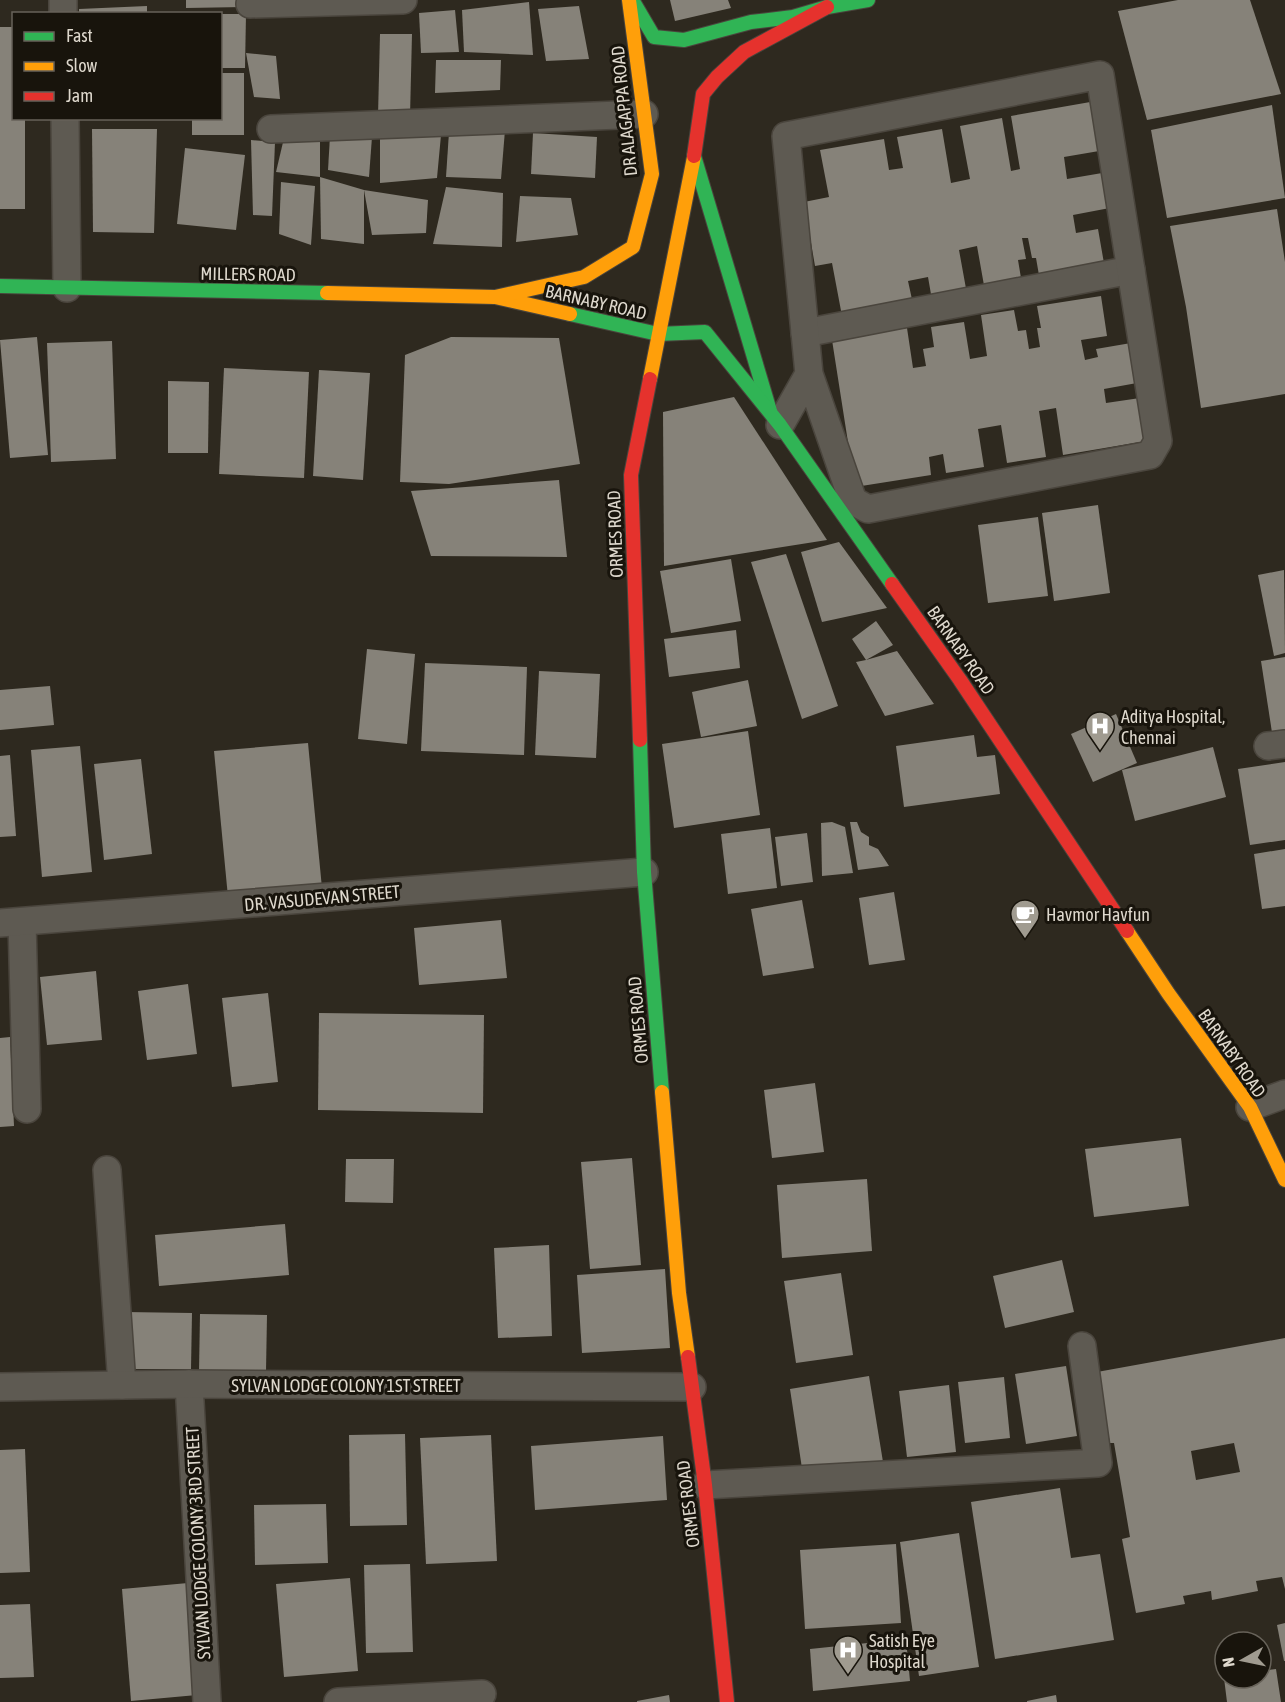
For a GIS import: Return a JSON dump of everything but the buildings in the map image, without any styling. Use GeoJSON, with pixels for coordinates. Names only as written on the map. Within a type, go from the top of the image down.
{"type":"FeatureCollection","features":[{"type":"Feature","properties":{"kind":"street"},"geometry":{"type":"LineString","coordinates":[[250,4],[403,0]]}},
{"type":"Feature","properties":{"kind":"street"},"geometry":{"type":"LineString","coordinates":[[631,0],[654,37],[684,40],[790,9],[827,8],[868,0]]}},
{"type":"Feature","properties":{"kind":"street","name":"DR ALAGAPPA ROAD"},"geometry":{"type":"LineString","coordinates":[[495,297],[584,277],[633,247],[652,174],[631,0]]}},
{"type":"Feature","properties":{"kind":"street","name":"ORMES ROAD"},"geometry":{"type":"LineString","coordinates":[[727,1702],[705,1485],[679,1293],[644,872],[631,475],[694,157],[703,94],[717,77],[744,52],[827,8]]}},
{"type":"Feature","properties":{"kind":"street"},"geometry":{"type":"LineString","coordinates":[[1100,75],[1158,441],[1150,455],[868,509],[853,501],[809,374],[805,333],[786,136],[1100,75]]}},
{"type":"Feature","properties":{"kind":"street"},"geometry":{"type":"LineString","coordinates":[[271,129],[644,114]]}},
{"type":"Feature","properties":{"kind":"street"},"geometry":{"type":"LineString","coordinates":[[65,120],[67,288]]}},
{"type":"Feature","properties":{"kind":"street"},"geometry":{"type":"LineString","coordinates":[[694,157],[775,418]]}},
{"type":"Feature","properties":{"kind":"street"},"geometry":{"type":"LineString","coordinates":[[805,333],[1131,270]]}},
{"type":"Feature","properties":{"kind":"street","name":"MILLERS ROAD"},"geometry":{"type":"LineString","coordinates":[[0,286],[495,297]]}},
{"type":"Feature","properties":{"kind":"street","name":"BARNABY ROAD"},"geometry":{"type":"LineString","coordinates":[[495,297],[658,334],[705,332],[775,418],[960,680],[1168,993],[1250,1107],[1285,1180]]}},
{"type":"Feature","properties":{"kind":"street"},"geometry":{"type":"LineString","coordinates":[[775,418],[809,374]]}},
{"type":"Feature","properties":{"kind":"street","name":"DR. VASUDEVAN STREET"},"geometry":{"type":"LineString","coordinates":[[11,922],[644,872]]}},
{"type":"Feature","properties":{"kind":"street"},"geometry":{"type":"LineString","coordinates":[[11,922],[27,1109]]}},
{"type":"Feature","properties":{"kind":"street"},"geometry":{"type":"LineString","coordinates":[[1250,1107],[1285,1094]]}},
{"type":"Feature","properties":{"kind":"street"},"geometry":{"type":"LineString","coordinates":[[107,1170],[122,1385]]}},
{"type":"Feature","properties":{"kind":"street"},"geometry":{"type":"LineString","coordinates":[[705,1485],[1098,1463],[1082,1346]]}},
{"type":"Feature","properties":{"kind":"street","name":"SYLVAN LODGE COLONY 1ST STREET"},"geometry":{"type":"LineString","coordinates":[[0,1387],[189,1384],[692,1387]]}},
{"type":"Feature","properties":{"kind":"street","name":"SYLVAN LODGE COLONY 3RD STREET"},"geometry":{"type":"LineString","coordinates":[[189,1384],[207,1702]]}},
{"type":"Feature","properties":{"kind":"street"},"geometry":{"type":"LineString","coordinates":[[338,1702],[482,1694]]}},
{"type":"Feature","properties":{"kind":"traffic: fast"},"geometry":{"type":"LineString","coordinates":[[634,3],[654,37],[684,40],[751,22],[793,17],[827,7],[868,0]]}},
{"type":"Feature","properties":{"kind":"traffic: fast"},"geometry":{"type":"LineString","coordinates":[[694,156],[770,411]]}},
{"type":"Feature","properties":{"kind":"traffic: fast"},"geometry":{"type":"LineString","coordinates":[[0,286],[327,293]]}},
{"type":"Feature","properties":{"kind":"traffic: fast"},"geometry":{"type":"LineString","coordinates":[[570,314],[658,334],[705,332],[780,425],[892,584]]}},
{"type":"Feature","properties":{"kind":"traffic: fast"},"geometry":{"type":"LineString","coordinates":[[640,740],[644,872],[662,1092]]}},
{"type":"Feature","properties":{"kind":"traffic: slow"},"geometry":{"type":"LineString","coordinates":[[495,297],[584,277],[633,247],[652,174],[629,0]]}},
{"type":"Feature","properties":{"kind":"traffic: slow"},"geometry":{"type":"LineString","coordinates":[[650,379],[694,157]]}},
{"type":"Feature","properties":{"kind":"traffic: slow"},"geometry":{"type":"LineString","coordinates":[[327,293],[495,297],[570,314]]}},
{"type":"Feature","properties":{"kind":"traffic: slow"},"geometry":{"type":"LineString","coordinates":[[1127,931],[1168,993],[1250,1107],[1285,1180]]}},
{"type":"Feature","properties":{"kind":"traffic: slow"},"geometry":{"type":"LineString","coordinates":[[662,1092],[679,1293],[688,1357]]}},
{"type":"Feature","properties":{"kind":"traffic: jam"},"geometry":{"type":"LineString","coordinates":[[694,156],[703,94],[717,77],[744,52],[827,7]]}},
{"type":"Feature","properties":{"kind":"traffic: jam"},"geometry":{"type":"LineString","coordinates":[[640,740],[631,475],[650,379]]}},
{"type":"Feature","properties":{"kind":"traffic: jam"},"geometry":{"type":"LineString","coordinates":[[892,584],[960,680],[1127,931]]}},
{"type":"Feature","properties":{"kind":"traffic: jam"},"geometry":{"type":"LineString","coordinates":[[688,1357],[705,1485],[727,1702]]}},
{"type":"Feature","properties":{"kind":"place","name":"Aditya Hospital, Chennai"},"geometry":{"type":"Point","coordinates":[1100,752]}},
{"type":"Feature","properties":{"kind":"place","name":"Havmor Havfun"},"geometry":{"type":"Point","coordinates":[1025,940]}},
{"type":"Feature","properties":{"kind":"place","name":"Satish Eye Hospital"},"geometry":{"type":"Point","coordinates":[848,1676]}}]}
